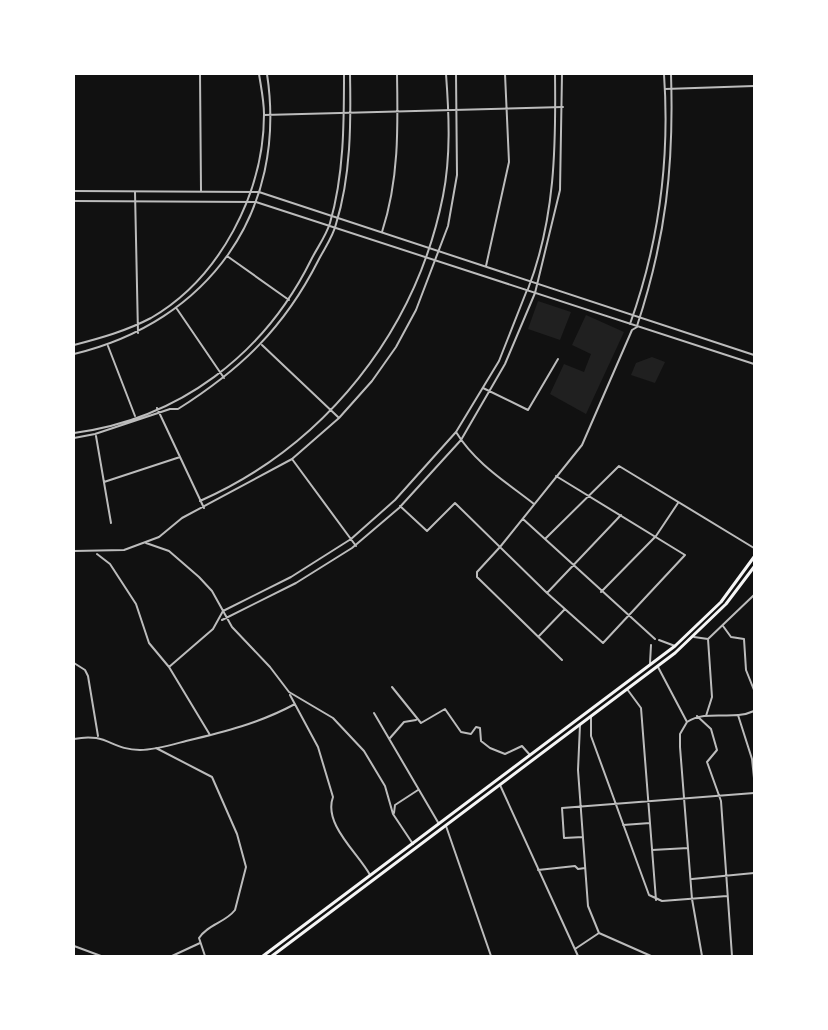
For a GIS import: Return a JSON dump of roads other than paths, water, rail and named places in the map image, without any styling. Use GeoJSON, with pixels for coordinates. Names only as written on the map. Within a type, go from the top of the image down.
{"type":"FeatureCollection","features":[{"type":"Feature","properties":{"kind":"highway"},"geometry":{"type":"LineString","coordinates":[[263,957],[675,646],[721,602],[754,557]]}},
{"type":"Feature","properties":{"kind":"highway"},"geometry":{"type":"LineString","coordinates":[[272,957],[658,667],[694,637],[726,604],[754,567]]}},
{"type":"Feature","properties":{"kind":"street"},"geometry":{"type":"LineString","coordinates":[[200,74],[201,191]]}},
{"type":"Feature","properties":{"kind":"street"},"geometry":{"type":"LineString","coordinates":[[74,345],[105,338],[162,310],[210,264],[233,231],[248,201],[264,115],[259,74]]}},
{"type":"Feature","properties":{"kind":"street"},"geometry":{"type":"LineString","coordinates":[[74,354],[108,346],[138,333],[177,309],[195,294],[227,256],[242,234],[256,202],[268,155],[272,113],[267,74]]}},
{"type":"Feature","properties":{"kind":"street"},"geometry":{"type":"LineString","coordinates":[[74,433],[94,430],[136,417],[199,389],[243,355],[289,300],[329,224],[342,156],[344,74]]}},
{"type":"Feature","properties":{"kind":"street"},"geometry":{"type":"LineString","coordinates":[[74,438],[178,409],[225,379],[262,345],[305,287],[336,226],[348,162],[351,111],[350,74]]}},
{"type":"Feature","properties":{"kind":"street"},"geometry":{"type":"LineString","coordinates":[[382,232],[394,180],[398,144],[397,74]]}},
{"type":"Feature","properties":{"kind":"street"},"geometry":{"type":"LineString","coordinates":[[200,501],[287,450],[331,410],[375,361],[404,310],[430,248],[443,196],[448,155],[446,74]]}},
{"type":"Feature","properties":{"kind":"street"},"geometry":{"type":"LineString","coordinates":[[74,551],[96,553],[124,550],[146,543],[182,518],[292,459],[339,418],[372,381],[396,347],[416,310],[448,226],[457,175],[456,74]]}},
{"type":"Feature","properties":{"kind":"street"},"geometry":{"type":"LineString","coordinates":[[486,267],[509,162],[505,74]]}},
{"type":"Feature","properties":{"kind":"street"},"geometry":{"type":"LineString","coordinates":[[169,667],[200,643],[220,620],[223,611],[294,575],[351,539],[395,500],[456,432],[499,361],[531,281],[553,188],[555,74]]}},
{"type":"Feature","properties":{"kind":"street"},"geometry":{"type":"LineString","coordinates":[[220,620],[296,583],[356,546],[400,506],[460,440],[505,364],[538,284],[559,196],[562,74]]}},
{"type":"Feature","properties":{"kind":"street"},"geometry":{"type":"LineString","coordinates":[[632,330],[630,324],[658,222],[664,177],[664,74]]}},
{"type":"Feature","properties":{"kind":"street"},"geometry":{"type":"LineString","coordinates":[[562,660],[477,577],[477,572],[500,548],[582,445],[632,330],[637,326],[647,296],[669,196],[673,146],[671,74]]}},
{"type":"Feature","properties":{"kind":"street"},"geometry":{"type":"LineString","coordinates":[[665,89],[754,86]]}},
{"type":"Feature","properties":{"kind":"street"},"geometry":{"type":"LineString","coordinates":[[264,115],[562,107]]}},
{"type":"Feature","properties":{"kind":"street"},"geometry":{"type":"LineString","coordinates":[[74,191],[259,192],[754,355]]}},
{"type":"Feature","properties":{"kind":"street"},"geometry":{"type":"LineString","coordinates":[[135,191],[138,333]]}},
{"type":"Feature","properties":{"kind":"street"},"geometry":{"type":"LineString","coordinates":[[74,201],[256,202],[336,226],[754,364]]}},
{"type":"Feature","properties":{"kind":"street"},"geometry":{"type":"LineString","coordinates":[[227,256],[289,300]]}},
{"type":"Feature","properties":{"kind":"street"},"geometry":{"type":"LineString","coordinates":[[640,294],[647,296]]}},
{"type":"Feature","properties":{"kind":"street"},"geometry":{"type":"LineString","coordinates":[[597,313],[600,305]]}},
{"type":"Feature","properties":{"kind":"street"},"geometry":{"type":"LineString","coordinates":[[177,309],[225,379]]}},
{"type":"Feature","properties":{"kind":"street"},"geometry":{"type":"LineString","coordinates":[[262,345],[339,418]]}},
{"type":"Feature","properties":{"kind":"street"},"geometry":{"type":"LineString","coordinates":[[108,346],[137,422]]}},
{"type":"Feature","properties":{"kind":"street"},"geometry":{"type":"LineString","coordinates":[[483,388],[525,410],[529,409],[558,359]]}},
{"type":"Feature","properties":{"kind":"street"},"geometry":{"type":"LineString","coordinates":[[157,408],[204,508]]}},
{"type":"Feature","properties":{"kind":"street"},"geometry":{"type":"LineString","coordinates":[[94,430],[111,523]]}},
{"type":"Feature","properties":{"kind":"street"},"geometry":{"type":"LineString","coordinates":[[456,432],[460,440],[489,470],[534,504]]}},
{"type":"Feature","properties":{"kind":"street"},"geometry":{"type":"LineString","coordinates":[[104,482],[180,458]]}},
{"type":"Feature","properties":{"kind":"street"},"geometry":{"type":"LineString","coordinates":[[292,459],[356,546]]}},
{"type":"Feature","properties":{"kind":"street"},"geometry":{"type":"LineString","coordinates":[[546,538],[619,466],[754,548]]}},
{"type":"Feature","properties":{"kind":"street"},"geometry":{"type":"LineString","coordinates":[[400,506],[427,531],[455,503],[603,643],[685,555],[556,476]]}},
{"type":"Feature","properties":{"kind":"street"},"geometry":{"type":"LineString","coordinates":[[602,592],[656,536],[678,502]]}},
{"type":"Feature","properties":{"kind":"street"},"geometry":{"type":"LineString","coordinates":[[547,592],[621,515]]}},
{"type":"Feature","properties":{"kind":"street"},"geometry":{"type":"LineString","coordinates":[[523,519],[629,617],[650,641],[650,665]]}},
{"type":"Feature","properties":{"kind":"street"},"geometry":{"type":"LineString","coordinates":[[146,543],[168,551],[199,577],[212,591],[227,618],[289,692],[318,747],[333,797],[330,805],[332,817],[370,876]]}},
{"type":"Feature","properties":{"kind":"street"},"geometry":{"type":"LineString","coordinates":[[96,553],[110,564],[136,603],[149,643],[169,667],[210,735]]}},
{"type":"Feature","properties":{"kind":"street"},"geometry":{"type":"LineString","coordinates":[[294,575],[296,583]]}},
{"type":"Feature","properties":{"kind":"street"},"geometry":{"type":"LineString","coordinates":[[694,637],[708,639],[754,595]]}},
{"type":"Feature","properties":{"kind":"street"},"geometry":{"type":"LineString","coordinates":[[539,636],[565,609]]}},
{"type":"Feature","properties":{"kind":"street"},"geometry":{"type":"LineString","coordinates":[[723,626],[731,637],[744,639],[746,670],[754,690]]}},
{"type":"Feature","properties":{"kind":"street"},"geometry":{"type":"LineString","coordinates":[[706,716],[712,697],[708,639]]}},
{"type":"Feature","properties":{"kind":"street"},"geometry":{"type":"LineString","coordinates":[[650,641],[656,640],[675,646]]}},
{"type":"Feature","properties":{"kind":"street"},"geometry":{"type":"LineString","coordinates":[[74,663],[85,670],[88,676],[98,736]]}},
{"type":"Feature","properties":{"kind":"street"},"geometry":{"type":"LineString","coordinates":[[658,667],[687,722]]}},
{"type":"Feature","properties":{"kind":"street"},"geometry":{"type":"LineString","coordinates":[[392,687],[416,720]]}},
{"type":"Feature","properties":{"kind":"street"},"geometry":{"type":"LineString","coordinates":[[627,689],[641,708],[656,900]]}},
{"type":"Feature","properties":{"kind":"street"},"geometry":{"type":"LineString","coordinates":[[289,692],[333,718],[364,751],[385,786],[393,816],[413,844]]}},
{"type":"Feature","properties":{"kind":"street"},"geometry":{"type":"LineString","coordinates":[[74,740],[98,736],[117,746],[140,750],[156,748],[251,724],[295,704]]}},
{"type":"Feature","properties":{"kind":"street"},"geometry":{"type":"LineString","coordinates":[[390,739],[404,722],[416,720],[424,723],[445,709],[461,732],[471,734],[476,727],[480,728],[481,741],[494,750],[508,753],[519,746],[530,755]]}},
{"type":"Feature","properties":{"kind":"street"},"geometry":{"type":"LineString","coordinates":[[702,957],[690,879],[680,734],[687,722],[697,716],[738,716],[754,711]]}},
{"type":"Feature","properties":{"kind":"street"},"geometry":{"type":"LineString","coordinates":[[374,713],[439,824]]}},
{"type":"Feature","properties":{"kind":"street"},"geometry":{"type":"LineString","coordinates":[[697,716],[711,729],[717,750],[707,762],[720,796],[732,957]]}},
{"type":"Feature","properties":{"kind":"street"},"geometry":{"type":"LineString","coordinates":[[738,716],[752,759],[754,778]]}},
{"type":"Feature","properties":{"kind":"street"},"geometry":{"type":"LineString","coordinates":[[591,717],[591,736],[649,896],[656,900],[727,896]]}},
{"type":"Feature","properties":{"kind":"street"},"geometry":{"type":"LineString","coordinates":[[580,724],[578,770],[588,906],[599,933],[651,957]]}},
{"type":"Feature","properties":{"kind":"street"},"geometry":{"type":"LineString","coordinates":[[156,748],[212,777],[237,834],[246,867],[235,910],[231,916],[203,932],[199,938],[204,957]]}},
{"type":"Feature","properties":{"kind":"street"},"geometry":{"type":"LineString","coordinates":[[500,785],[578,957]]}},
{"type":"Feature","properties":{"kind":"street"},"geometry":{"type":"LineString","coordinates":[[393,816],[395,805],[418,790]]}},
{"type":"Feature","properties":{"kind":"street"},"geometry":{"type":"LineString","coordinates":[[583,837],[564,838],[562,808],[754,793]]}},
{"type":"Feature","properties":{"kind":"street"},"geometry":{"type":"LineString","coordinates":[[622,825],[650,823]]}},
{"type":"Feature","properties":{"kind":"street"},"geometry":{"type":"LineString","coordinates":[[446,826],[491,957]]}},
{"type":"Feature","properties":{"kind":"street"},"geometry":{"type":"LineString","coordinates":[[652,850],[688,848]]}},
{"type":"Feature","properties":{"kind":"street"},"geometry":{"type":"LineString","coordinates":[[538,870],[575,866],[578,869],[585,868]]}},
{"type":"Feature","properties":{"kind":"street"},"geometry":{"type":"LineString","coordinates":[[690,879],[754,873]]}},
{"type":"Feature","properties":{"kind":"street"},"geometry":{"type":"LineString","coordinates":[[574,949],[599,933]]}},
{"type":"Feature","properties":{"kind":"street"},"geometry":{"type":"LineString","coordinates":[[172,957],[200,943]]}},
{"type":"Feature","properties":{"kind":"street"},"geometry":{"type":"LineString","coordinates":[[74,946],[101,957]]}}]}
